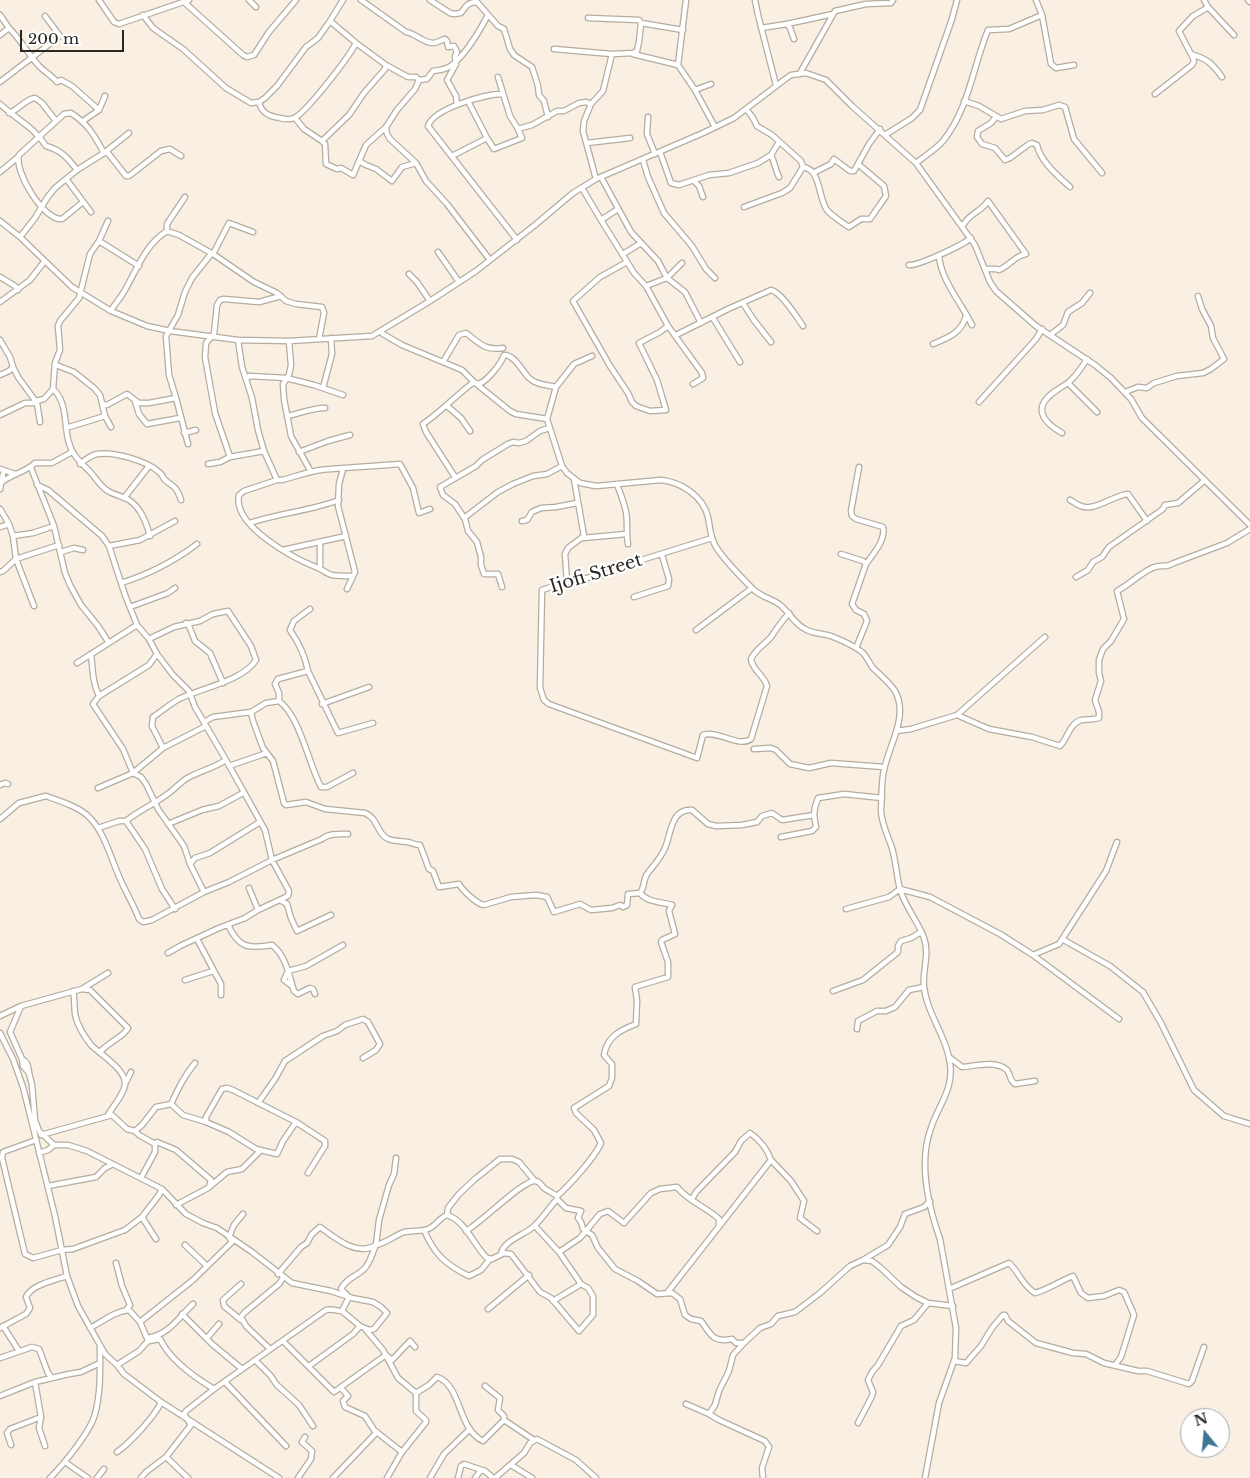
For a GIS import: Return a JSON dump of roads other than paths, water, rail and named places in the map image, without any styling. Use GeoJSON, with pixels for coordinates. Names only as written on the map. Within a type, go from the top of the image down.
{"type":"FeatureCollection","features":[{"type":"Feature","properties":{"kind":"street"},"geometry":{"type":"LineString","coordinates":[[99,0],[116,24],[186,1],[243,55],[248,57],[254,54],[269,32],[296,0]]}},
{"type":"Feature","properties":{"kind":"street"},"geometry":{"type":"LineString","coordinates":[[249,0],[256,7]]}},
{"type":"Feature","properties":{"kind":"street"},"geometry":{"type":"LineString","coordinates":[[143,15],[153,28],[183,49],[226,88],[251,103],[259,102],[277,86],[302,52],[318,38],[343,0]]}},
{"type":"Feature","properties":{"kind":"street"},"geometry":{"type":"LineString","coordinates":[[360,0],[406,32],[428,42],[434,43],[445,40],[448,47],[454,46],[457,52],[455,56],[456,64],[447,80],[456,96],[457,105]]}},
{"type":"Feature","properties":{"kind":"street"},"geometry":{"type":"LineString","coordinates":[[430,0],[454,14],[461,13],[469,3],[477,2],[506,33],[514,56],[532,67],[539,95],[544,101],[548,117]]}},
{"type":"Feature","properties":{"kind":"street"},"geometry":{"type":"LineString","coordinates":[[678,65],[686,0]]}},
{"type":"Feature","properties":{"kind":"street"},"geometry":{"type":"LineString","coordinates":[[755,0],[776,85]]}},
{"type":"Feature","properties":{"kind":"street"},"geometry":{"type":"LineString","coordinates":[[800,73],[835,11],[866,4],[891,3],[894,0]]}},
{"type":"Feature","properties":{"kind":"street"},"geometry":{"type":"LineString","coordinates":[[885,135],[912,118],[920,110],[949,28],[956,0]]}},
{"type":"Feature","properties":{"kind":"street"},"geometry":{"type":"LineString","coordinates":[[1036,0],[1042,15],[1051,64],[1056,68],[1074,65]]}},
{"type":"Feature","properties":{"kind":"street"},"geometry":{"type":"LineString","coordinates":[[1204,0],[1208,7],[1234,35]]}},
{"type":"Feature","properties":{"kind":"street"},"geometry":{"type":"LineString","coordinates":[[1155,94],[1192,65],[1194,61],[1179,31],[1194,16],[1208,7]]}},
{"type":"Feature","properties":{"kind":"street"},"geometry":{"type":"LineString","coordinates":[[761,28],[833,14]]}},
{"type":"Feature","properties":{"kind":"street"},"geometry":{"type":"LineString","coordinates":[[0,15],[9,28],[22,41],[32,57],[57,82],[61,80],[72,86],[100,110]]}},
{"type":"Feature","properties":{"kind":"street"},"geometry":{"type":"LineString","coordinates":[[330,22],[356,44],[386,65],[408,77],[416,77],[419,80],[427,79],[433,71],[453,65],[470,44],[488,15]]}},
{"type":"Feature","properties":{"kind":"street"},"geometry":{"type":"LineString","coordinates":[[916,163],[942,142],[952,126],[964,101],[988,30],[1009,29],[1042,15]]}},
{"type":"Feature","properties":{"kind":"street"},"geometry":{"type":"LineString","coordinates":[[0,82],[60,36],[45,16]]}},
{"type":"Feature","properties":{"kind":"street"},"geometry":{"type":"LineString","coordinates":[[588,18],[639,20],[641,23],[683,30]]}},
{"type":"Feature","properties":{"kind":"street"},"geometry":{"type":"LineString","coordinates":[[633,53],[638,49],[641,23]]}},
{"type":"Feature","properties":{"kind":"street"},"geometry":{"type":"LineString","coordinates":[[787,24],[794,39]]}},
{"type":"Feature","properties":{"kind":"street"},"geometry":{"type":"LineString","coordinates":[[0,35],[9,28]]}},
{"type":"Feature","properties":{"kind":"street"},"geometry":{"type":"LineString","coordinates":[[259,102],[261,110],[270,116],[285,119],[295,118],[326,85],[356,44]]}},
{"type":"Feature","properties":{"kind":"street"},"geometry":{"type":"LineString","coordinates":[[554,49],[612,54],[633,53],[678,65],[695,90],[715,126]]}},
{"type":"Feature","properties":{"kind":"street"},"geometry":{"type":"LineString","coordinates":[[612,54],[604,91],[591,104],[584,121],[583,131],[598,178],[631,232],[658,261],[667,278],[685,292],[701,323]]}},
{"type":"Feature","properties":{"kind":"street"},"geometry":{"type":"LineString","coordinates":[[1191,54],[1212,63],[1222,76]]}},
{"type":"Feature","properties":{"kind":"street"},"geometry":{"type":"LineString","coordinates":[[322,141],[349,115],[385,69],[386,65]]}},
{"type":"Feature","properties":{"kind":"street"},"geometry":{"type":"LineString","coordinates":[[0,221],[79,292],[126,319],[170,331],[238,340],[288,341],[372,336],[430,302],[459,282],[517,240],[550,211],[598,178],[643,160],[746,110],[791,75],[800,73],[813,74],[826,80],[916,163],[971,238],[990,282],[996,291],[1042,329],[1087,359],[1111,378],[1131,398],[1142,418],[1250,527],[1227,543],[1174,563],[1166,568],[1155,567],[1117,591],[1124,619],[1111,641],[1103,650],[1099,660],[1100,681],[1095,700],[1099,712],[1098,718],[1081,720],[1075,724],[1070,728],[1065,741],[1060,746],[1032,736],[989,729],[957,715]]}},
{"type":"Feature","properties":{"kind":"street"},"geometry":{"type":"LineString","coordinates":[[468,101],[494,149],[522,138],[510,116],[498,77]]}},
{"type":"Feature","properties":{"kind":"street"},"geometry":{"type":"LineString","coordinates":[[295,118],[304,129],[325,144],[326,164],[337,169],[341,168],[353,175],[366,145],[386,127],[397,110],[415,89],[419,80]]}},
{"type":"Feature","properties":{"kind":"street"},"geometry":{"type":"LineString","coordinates":[[695,90],[711,84]]}},
{"type":"Feature","properties":{"kind":"street"},"geometry":{"type":"LineString","coordinates":[[502,94],[492,94],[457,105],[432,119],[428,126],[517,240]]}},
{"type":"Feature","properties":{"kind":"street"},"geometry":{"type":"LineString","coordinates":[[83,121],[100,110],[105,96]]}},
{"type":"Feature","properties":{"kind":"street"},"geometry":{"type":"LineString","coordinates":[[9,113],[14,112],[30,98],[35,98],[42,102],[56,121]]}},
{"type":"Feature","properties":{"kind":"street"},"geometry":{"type":"LineString","coordinates":[[964,101],[989,111],[1001,119],[1025,111],[1042,110],[1059,105],[1065,107],[1074,139],[1102,173]]}},
{"type":"Feature","properties":{"kind":"street"},"geometry":{"type":"LineString","coordinates":[[518,128],[532,125],[580,103],[586,102],[591,104]]}},
{"type":"Feature","properties":{"kind":"street"},"geometry":{"type":"LineString","coordinates":[[0,104],[40,136],[46,146],[57,149],[68,158],[77,170]]}},
{"type":"Feature","properties":{"kind":"street"},"geometry":{"type":"LineString","coordinates":[[746,110],[757,126],[772,135],[801,161],[803,167]]}},
{"type":"Feature","properties":{"kind":"street"},"geometry":{"type":"LineString","coordinates":[[0,172],[68,112],[83,121],[91,129],[104,153],[108,153],[126,176],[129,176],[165,150],[170,149],[181,156]]}},
{"type":"Feature","properties":{"kind":"street"},"geometry":{"type":"LineString","coordinates":[[648,117],[647,134],[655,154]]}},
{"type":"Feature","properties":{"kind":"street"},"geometry":{"type":"LineString","coordinates":[[996,117],[991,124],[978,131],[977,137],[982,144],[995,148],[1005,160],[1029,144],[1037,145],[1038,151],[1070,187]]}},
{"type":"Feature","properties":{"kind":"street"},"geometry":{"type":"LineString","coordinates":[[386,127],[390,139],[416,163],[426,181],[447,204],[490,260]]}},
{"type":"Feature","properties":{"kind":"street"},"geometry":{"type":"LineString","coordinates":[[814,174],[831,164],[834,159],[850,171],[854,170],[880,129]]}},
{"type":"Feature","properties":{"kind":"street"},"geometry":{"type":"LineString","coordinates":[[20,237],[55,188],[129,133]]}},
{"type":"Feature","properties":{"kind":"street"},"geometry":{"type":"LineString","coordinates":[[452,156],[460,150],[487,138]]}},
{"type":"Feature","properties":{"kind":"street"},"geometry":{"type":"LineString","coordinates":[[587,143],[630,138]]}},
{"type":"Feature","properties":{"kind":"street"},"geometry":{"type":"LineString","coordinates":[[660,152],[671,183],[679,185],[710,175],[729,173],[758,163],[771,155],[779,142]]}},
{"type":"Feature","properties":{"kind":"street"},"geometry":{"type":"LineString","coordinates":[[771,155],[776,164],[775,170],[779,177]]}},
{"type":"Feature","properties":{"kind":"street"},"geometry":{"type":"LineString","coordinates":[[18,157],[22,179],[37,202],[55,219],[62,219],[83,202]]}},
{"type":"Feature","properties":{"kind":"street"},"geometry":{"type":"LineString","coordinates":[[643,160],[648,177],[664,213],[692,246],[706,269],[715,278]]}},
{"type":"Feature","properties":{"kind":"street"},"geometry":{"type":"LineString","coordinates":[[359,161],[366,166],[376,169],[392,181],[402,167],[416,163]]}},
{"type":"Feature","properties":{"kind":"street"},"geometry":{"type":"LineString","coordinates":[[803,167],[810,169],[814,174],[821,199],[828,212],[849,227],[861,218],[870,219],[886,196],[884,186],[858,164]]}},
{"type":"Feature","properties":{"kind":"street"},"geometry":{"type":"LineString","coordinates":[[744,206],[782,193],[790,188],[803,167]]}},
{"type":"Feature","properties":{"kind":"street"},"geometry":{"type":"LineString","coordinates":[[66,180],[90,212]]}},
{"type":"Feature","properties":{"kind":"street"},"geometry":{"type":"LineString","coordinates":[[694,181],[703,197]]}},
{"type":"Feature","properties":{"kind":"street"},"geometry":{"type":"LineString","coordinates":[[582,188],[627,262],[646,286],[668,326],[703,376],[703,378],[693,384]]}},
{"type":"Feature","properties":{"kind":"street"},"geometry":{"type":"LineString","coordinates":[[111,311],[147,248],[157,237],[166,231],[167,224],[185,198]]}},
{"type":"Feature","properties":{"kind":"street"},"geometry":{"type":"LineString","coordinates":[[961,225],[984,207],[988,201],[1026,254],[1021,255],[999,270],[986,269]]}},
{"type":"Feature","properties":{"kind":"street"},"geometry":{"type":"LineString","coordinates":[[601,220],[618,209]]}},
{"type":"Feature","properties":{"kind":"street"},"geometry":{"type":"LineString","coordinates":[[0,415],[24,403],[37,403],[44,399],[53,389],[60,350],[58,326],[78,298],[90,254],[99,241],[108,221]]}},
{"type":"Feature","properties":{"kind":"street"},"geometry":{"type":"LineString","coordinates":[[188,444],[168,376],[166,336],[170,331],[192,278],[212,254],[229,223],[253,232]]}},
{"type":"Feature","properties":{"kind":"street"},"geometry":{"type":"LineString","coordinates":[[166,231],[179,235],[212,254],[254,282],[269,288],[286,301],[322,307],[324,313],[319,339]]}},
{"type":"Feature","properties":{"kind":"street"},"geometry":{"type":"LineString","coordinates":[[909,265],[915,265],[939,255],[971,238]]}},
{"type":"Feature","properties":{"kind":"street"},"geometry":{"type":"LineString","coordinates":[[99,241],[138,266]]}},
{"type":"Feature","properties":{"kind":"street"},"geometry":{"type":"LineString","coordinates":[[623,254],[641,243]]}},
{"type":"Feature","properties":{"kind":"street"},"geometry":{"type":"LineString","coordinates":[[438,252],[459,282]]}},
{"type":"Feature","properties":{"kind":"street"},"geometry":{"type":"LineString","coordinates":[[939,255],[939,263],[952,293],[972,325]]}},
{"type":"Feature","properties":{"kind":"street"},"geometry":{"type":"LineString","coordinates":[[0,302],[30,280],[44,262]]}},
{"type":"Feature","properties":{"kind":"street"},"geometry":{"type":"LineString","coordinates":[[627,262],[600,278],[573,301],[632,402],[636,406],[650,411],[666,410],[657,380],[639,343],[668,326]]}},
{"type":"Feature","properties":{"kind":"street"},"geometry":{"type":"LineString","coordinates":[[646,286],[667,278],[682,263]]}},
{"type":"Feature","properties":{"kind":"street"},"geometry":{"type":"LineString","coordinates":[[409,274],[430,302]]}},
{"type":"Feature","properties":{"kind":"street"},"geometry":{"type":"LineString","coordinates":[[0,277],[18,290]]}},
{"type":"Feature","properties":{"kind":"street"},"geometry":{"type":"LineString","coordinates":[[676,335],[765,291],[775,291],[804,326]]}},
{"type":"Feature","properties":{"kind":"street"},"geometry":{"type":"LineString","coordinates":[[1050,335],[1063,325],[1068,312],[1082,303],[1090,293]]}},
{"type":"Feature","properties":{"kind":"street"},"geometry":{"type":"LineString","coordinates":[[230,457],[215,414],[206,357],[206,343],[214,334],[217,305],[220,300],[224,299],[259,302],[281,296]]}},
{"type":"Feature","properties":{"kind":"street"},"geometry":{"type":"LineString","coordinates":[[1125,392],[1138,386],[1147,388],[1154,383],[1177,376],[1203,373],[1212,369],[1224,359],[1213,338],[1211,326],[1198,296]]}},
{"type":"Feature","properties":{"kind":"street"},"geometry":{"type":"LineString","coordinates":[[743,303],[771,342]]}},
{"type":"Feature","properties":{"kind":"street"},"geometry":{"type":"LineString","coordinates":[[933,344],[959,330],[964,324],[966,315]]}},
{"type":"Feature","properties":{"kind":"street"},"geometry":{"type":"LineString","coordinates":[[713,318],[740,362]]}},
{"type":"Feature","properties":{"kind":"street"},"geometry":{"type":"LineString","coordinates":[[979,402],[1036,339],[1042,329]]}},
{"type":"Feature","properties":{"kind":"street"},"geometry":{"type":"LineString","coordinates":[[381,332],[402,345],[462,370],[510,411],[547,420]]}},
{"type":"Feature","properties":{"kind":"street"},"geometry":{"type":"LineString","coordinates":[[442,362],[459,334],[466,333],[479,345],[503,348]]}},
{"type":"Feature","properties":{"kind":"street"},"geometry":{"type":"LineString","coordinates":[[323,388],[332,354],[331,338]]}},
{"type":"Feature","properties":{"kind":"street"},"geometry":{"type":"LineString","coordinates":[[0,340],[10,357],[13,367],[37,403],[40,422]]}},
{"type":"Feature","properties":{"kind":"street"},"geometry":{"type":"LineString","coordinates":[[238,340],[242,367],[264,451],[277,480]]}},
{"type":"Feature","properties":{"kind":"street"},"geometry":{"type":"LineString","coordinates":[[288,341],[291,365],[289,375],[283,384],[287,416],[291,436],[311,472]]}},
{"type":"Feature","properties":{"kind":"street"},"geometry":{"type":"LineString","coordinates":[[474,382],[479,384],[484,382],[499,366],[504,355],[507,354],[530,379],[556,386]]}},
{"type":"Feature","properties":{"kind":"street"},"geometry":{"type":"LineString","coordinates":[[592,356],[574,364],[556,386],[547,420],[562,466],[574,479],[587,486],[661,480],[669,481],[686,489],[702,503],[712,538],[722,554],[752,588],[780,605],[804,629],[828,635],[856,648],[894,690],[898,698],[897,731],[884,767],[882,820],[892,846],[904,900],[925,940],[924,987],[949,1056],[950,1081],[947,1094],[935,1116],[930,1131],[927,1144],[925,1176],[940,1239],[956,1328],[954,1361],[939,1403],[925,1478]]}},
{"type":"Feature","properties":{"kind":"street"},"geometry":{"type":"LineString","coordinates":[[1062,434],[1045,420],[1041,413],[1043,405],[1047,398],[1077,374],[1087,359]]}},
{"type":"Feature","properties":{"kind":"street"},"geometry":{"type":"LineString","coordinates":[[56,365],[74,372],[90,384],[100,395],[105,416],[111,427]]}},
{"type":"Feature","properties":{"kind":"street"},"geometry":{"type":"LineString","coordinates":[[0,375],[13,367]]}},
{"type":"Feature","properties":{"kind":"street"},"geometry":{"type":"LineString","coordinates":[[246,379],[249,376],[286,378],[343,395]]}},
{"type":"Feature","properties":{"kind":"street"},"geometry":{"type":"LineString","coordinates":[[455,477],[423,425],[474,382]]}},
{"type":"Feature","properties":{"kind":"street"},"geometry":{"type":"LineString","coordinates":[[1068,383],[1097,412]]}},
{"type":"Feature","properties":{"kind":"street"},"geometry":{"type":"LineString","coordinates":[[53,389],[63,403],[66,428],[72,452],[80,464],[102,487],[129,500],[142,513],[150,536]]}},
{"type":"Feature","properties":{"kind":"street"},"geometry":{"type":"LineString","coordinates":[[103,404],[108,405],[127,394],[134,401],[139,414],[146,424],[180,418]]}},
{"type":"Feature","properties":{"kind":"street"},"geometry":{"type":"LineString","coordinates":[[134,401],[149,404],[176,398]]}},
{"type":"Feature","properties":{"kind":"street"},"geometry":{"type":"LineString","coordinates":[[446,406],[461,418],[470,431]]}},
{"type":"Feature","properties":{"kind":"street"},"geometry":{"type":"LineString","coordinates":[[287,416],[311,411],[317,407],[325,408]]}},
{"type":"Feature","properties":{"kind":"street"},"geometry":{"type":"LineString","coordinates":[[66,428],[105,416]]}},
{"type":"Feature","properties":{"kind":"street"},"geometry":{"type":"LineString","coordinates":[[502,587],[498,574],[484,574],[481,566],[482,557],[477,542],[468,531],[464,518],[455,504],[443,495],[440,487],[508,444],[526,442],[540,431],[549,428]]}},
{"type":"Feature","properties":{"kind":"street"},"geometry":{"type":"LineString","coordinates":[[184,433],[196,430]]}},
{"type":"Feature","properties":{"kind":"street"},"geometry":{"type":"LineString","coordinates":[[299,452],[350,435]]}},
{"type":"Feature","properties":{"kind":"street"},"geometry":{"type":"LineString","coordinates":[[208,464],[220,462],[230,457],[264,451]]}},
{"type":"Feature","properties":{"kind":"street"},"geometry":{"type":"LineString","coordinates":[[2,482],[8,477],[31,468],[36,463],[52,463],[72,452]]}},
{"type":"Feature","properties":{"kind":"street"},"geometry":{"type":"LineString","coordinates":[[80,464],[85,459],[99,454],[122,456],[149,466],[160,473],[164,479],[174,485],[181,500]]}},
{"type":"Feature","properties":{"kind":"street"},"geometry":{"type":"LineString","coordinates":[[352,576],[332,575],[304,563],[266,540],[245,517],[239,495],[244,491],[277,480],[330,468],[342,469],[400,464],[413,488],[419,512],[430,509]]}},
{"type":"Feature","properties":{"kind":"street"},"geometry":{"type":"LineString","coordinates":[[124,498],[149,466]]}},
{"type":"Feature","properties":{"kind":"street"},"geometry":{"type":"LineString","coordinates":[[464,518],[498,492],[521,480],[547,474],[562,466]]}},
{"type":"Feature","properties":{"kind":"street"},"geometry":{"type":"LineString","coordinates":[[856,648],[867,621],[864,614],[856,610],[852,604],[866,564],[880,542],[884,530],[883,527],[852,516],[851,511],[859,467]]}},
{"type":"Feature","properties":{"kind":"street"},"geometry":{"type":"LineString","coordinates":[[31,468],[54,526],[65,572],[80,605],[98,626],[109,643]]}},
{"type":"Feature","properties":{"kind":"street"},"geometry":{"type":"LineString","coordinates":[[342,469],[338,506],[355,572],[347,589]]}},
{"type":"Feature","properties":{"kind":"street"},"geometry":{"type":"LineString","coordinates":[[1,471],[15,474]]}},
{"type":"Feature","properties":{"kind":"street"},"geometry":{"type":"LineString","coordinates":[[1,471],[8,477]]}},
{"type":"Feature","properties":{"kind":"street"},"geometry":{"type":"LineString","coordinates":[[0,489],[2,482],[1,471]]}},
{"type":"Feature","properties":{"kind":"street"},"geometry":{"type":"LineString","coordinates":[[574,479],[583,538]]}},
{"type":"Feature","properties":{"kind":"street"},"geometry":{"type":"LineString","coordinates":[[1076,577],[1088,570],[1093,562],[1102,557],[1109,547],[1163,509],[1165,505],[1178,503],[1205,480]]}},
{"type":"Feature","properties":{"kind":"street"},"geometry":{"type":"LineString","coordinates":[[617,484],[626,512],[628,544]]}},
{"type":"Feature","properties":{"kind":"street"},"geometry":{"type":"LineString","coordinates":[[37,485],[48,490],[102,536],[109,546],[137,625],[149,639],[157,654],[190,694],[195,707],[265,830],[272,860],[289,892],[288,896],[245,918],[168,953]]}},
{"type":"Feature","properties":{"kind":"street"},"geometry":{"type":"LineString","coordinates":[[1070,500],[1082,507],[1100,505],[1121,494],[1128,494],[1146,521]]}},
{"type":"Feature","properties":{"kind":"street"},"geometry":{"type":"LineString","coordinates":[[250,523],[269,516],[293,513],[339,500]]}},
{"type":"Feature","properties":{"kind":"street"},"geometry":{"type":"LineString","coordinates":[[522,521],[527,520],[532,512],[541,508],[577,503]]}},
{"type":"Feature","properties":{"kind":"street"},"geometry":{"type":"LineString","coordinates":[[0,509],[9,524],[13,536],[16,559],[34,606]]}},
{"type":"Feature","properties":{"kind":"street"},"geometry":{"type":"LineString","coordinates":[[109,546],[140,540],[175,521]]}},
{"type":"Feature","properties":{"kind":"street"},"geometry":{"type":"LineString","coordinates":[[0,527],[9,524]]}},
{"type":"Feature","properties":{"kind":"street"},"geometry":{"type":"LineString","coordinates":[[13,536],[33,533],[54,526]]}},
{"type":"Feature","properties":{"kind":"street"},"geometry":{"type":"LineString","coordinates":[[567,582],[565,554],[568,548],[583,538],[626,534]]}},
{"type":"Feature","properties":{"kind":"street"},"geometry":{"type":"LineString","coordinates":[[284,550],[346,536]]}},
{"type":"Feature","properties":{"kind":"street","name":"Ijofi Street"},"geometry":{"type":"LineString","coordinates":[[712,538],[635,562],[606,574],[567,582],[542,590],[540,688],[544,700],[549,704],[697,758],[703,735],[714,734],[740,741],[748,741],[751,739],[767,686],[755,669],[751,659],[753,654],[767,642],[789,613]]}},
{"type":"Feature","properties":{"kind":"street"},"geometry":{"type":"LineString","coordinates":[[320,543],[320,569]]}},
{"type":"Feature","properties":{"kind":"street"},"geometry":{"type":"LineString","coordinates":[[121,583],[158,570],[198,544]]}},
{"type":"Feature","properties":{"kind":"street"},"geometry":{"type":"LineString","coordinates":[[0,572],[16,559],[59,545]]}},
{"type":"Feature","properties":{"kind":"street"},"geometry":{"type":"LineString","coordinates":[[60,552],[74,548],[83,550]]}},
{"type":"Feature","properties":{"kind":"street"},"geometry":{"type":"LineString","coordinates":[[841,554],[864,561],[866,564]]}},
{"type":"Feature","properties":{"kind":"street"},"geometry":{"type":"LineString","coordinates":[[634,597],[668,586],[669,579],[662,555]]}},
{"type":"Feature","properties":{"kind":"street"},"geometry":{"type":"LineString","coordinates":[[130,607],[168,593],[175,588]]}},
{"type":"Feature","properties":{"kind":"street"},"geometry":{"type":"LineString","coordinates":[[696,630],[752,588]]}},
{"type":"Feature","properties":{"kind":"street"},"geometry":{"type":"LineString","coordinates":[[310,608],[294,621],[290,630],[299,642],[306,659],[308,671],[322,704],[338,734],[373,723]]}},
{"type":"Feature","properties":{"kind":"street"},"geometry":{"type":"LineString","coordinates":[[149,639],[174,627],[200,622],[213,614],[228,611],[248,641],[256,660],[251,668],[223,683],[176,700],[153,718],[152,726],[163,748]]}},
{"type":"Feature","properties":{"kind":"street"},"geometry":{"type":"LineString","coordinates":[[186,624],[189,626],[196,643],[210,653],[223,683]]}},
{"type":"Feature","properties":{"kind":"street"},"geometry":{"type":"LineString","coordinates":[[77,663],[137,625]]}},
{"type":"Feature","properties":{"kind":"street"},"geometry":{"type":"LineString","coordinates":[[897,731],[911,729],[957,715],[1045,637]]}},
{"type":"Feature","properties":{"kind":"street"},"geometry":{"type":"LineString","coordinates":[[91,654],[93,680],[99,696]]}},
{"type":"Feature","properties":{"kind":"street"},"geometry":{"type":"LineString","coordinates":[[157,654],[149,665],[99,696],[93,704],[123,749],[133,772],[141,777],[146,784],[155,803],[184,846],[190,864],[204,892]]}},
{"type":"Feature","properties":{"kind":"street"},"geometry":{"type":"LineString","coordinates":[[279,701],[279,693],[275,684],[278,679],[308,671]]}},
{"type":"Feature","properties":{"kind":"street"},"geometry":{"type":"LineString","coordinates":[[322,704],[368,687]]}},
{"type":"Feature","properties":{"kind":"street"},"geometry":{"type":"LineString","coordinates":[[98,788],[133,772],[163,748],[205,724],[213,717],[251,712],[266,703],[279,701],[285,706],[298,729],[321,787],[327,787],[354,773]]}},
{"type":"Feature","properties":{"kind":"street"},"geometry":{"type":"LineString","coordinates":[[251,712],[263,748],[273,761],[286,805],[306,802],[325,810],[371,816],[375,819],[380,831],[391,841],[420,845],[429,869],[433,870],[439,888],[459,884],[465,893],[472,896],[480,905],[500,902],[511,897],[536,895],[547,897],[554,912],[580,904],[591,910],[626,905],[628,894],[640,893]]}},
{"type":"Feature","properties":{"kind":"street"},"geometry":{"type":"LineString","coordinates":[[754,750],[771,748],[776,750],[790,764],[809,768],[831,763],[884,767]]}},
{"type":"Feature","properties":{"kind":"street"},"geometry":{"type":"LineString","coordinates":[[229,766],[267,752]]}},
{"type":"Feature","properties":{"kind":"street"},"geometry":{"type":"LineString","coordinates":[[98,828],[119,821],[126,821],[155,803],[191,776],[212,769],[226,760]]}},
{"type":"Feature","properties":{"kind":"street"},"geometry":{"type":"LineString","coordinates":[[0,785],[5,782],[8,784]]}},
{"type":"Feature","properties":{"kind":"street"},"geometry":{"type":"LineString","coordinates":[[168,824],[202,810],[220,806],[243,793]]}},
{"type":"Feature","properties":{"kind":"street"},"geometry":{"type":"LineString","coordinates":[[781,837],[812,831],[816,826],[814,807],[818,798],[844,794],[882,798]]}},
{"type":"Feature","properties":{"kind":"street"},"geometry":{"type":"LineString","coordinates":[[0,819],[19,803],[46,796],[90,817],[98,828],[143,922],[152,920],[204,892],[332,834],[348,834]]}},
{"type":"Feature","properties":{"kind":"street"},"geometry":{"type":"LineString","coordinates":[[640,893],[647,874],[665,849],[674,820],[678,814],[685,810],[692,810],[708,824],[725,827],[756,822],[762,816],[772,813],[782,820],[814,815]]}},
{"type":"Feature","properties":{"kind":"street"},"geometry":{"type":"LineString","coordinates":[[126,821],[145,849],[162,890],[175,909]]}},
{"type":"Feature","properties":{"kind":"street"},"geometry":{"type":"LineString","coordinates":[[190,864],[195,858],[210,853],[260,822]]}},
{"type":"Feature","properties":{"kind":"street"},"geometry":{"type":"LineString","coordinates":[[1033,954],[1059,944],[1106,871],[1117,842]]}},
{"type":"Feature","properties":{"kind":"street"},"geometry":{"type":"LineString","coordinates":[[249,888],[258,910]]}},
{"type":"Feature","properties":{"kind":"street"},"geometry":{"type":"LineString","coordinates":[[846,909],[889,897],[900,888]]}},
{"type":"Feature","properties":{"kind":"street"},"geometry":{"type":"LineString","coordinates":[[900,888],[930,897],[1000,934],[1033,954],[1119,1019]]}},
{"type":"Feature","properties":{"kind":"street"},"geometry":{"type":"LineString","coordinates":[[447,1215],[466,1231],[483,1254],[490,1259],[496,1259],[501,1250],[510,1242],[534,1226],[598,1149],[601,1143],[594,1130],[576,1113],[574,1108],[609,1086],[612,1078],[612,1064],[604,1055],[605,1051],[608,1044],[621,1029],[636,1024],[637,1001],[635,988],[668,977],[668,962],[660,942],[675,934],[669,911],[672,904],[659,903],[644,898],[640,893]]}},
{"type":"Feature","properties":{"kind":"street"},"geometry":{"type":"LineString","coordinates":[[280,900],[287,904],[297,931],[331,915]]}},
{"type":"Feature","properties":{"kind":"street"},"geometry":{"type":"LineString","coordinates":[[228,925],[232,934],[244,946],[264,947],[272,944],[283,958],[288,971],[284,980],[292,986],[297,994],[310,988],[315,994]]}},
{"type":"Feature","properties":{"kind":"street"},"geometry":{"type":"LineString","coordinates":[[833,991],[863,980],[898,952],[898,946],[901,941],[922,932]]}},
{"type":"Feature","properties":{"kind":"street"},"geometry":{"type":"LineString","coordinates":[[197,939],[221,984],[221,995]]}},
{"type":"Feature","properties":{"kind":"street"},"geometry":{"type":"LineString","coordinates":[[1062,939],[1110,966],[1143,992],[1161,1023],[1194,1090],[1224,1116],[1250,1124]]}},
{"type":"Feature","properties":{"kind":"street"},"geometry":{"type":"LineString","coordinates":[[288,971],[306,966],[344,945]]}},
{"type":"Feature","properties":{"kind":"street"},"geometry":{"type":"LineString","coordinates":[[185,980],[213,971]]}},
{"type":"Feature","properties":{"kind":"street"},"geometry":{"type":"LineString","coordinates":[[0,1016],[21,1006],[82,989],[108,973]]}},
{"type":"Feature","properties":{"kind":"street"},"geometry":{"type":"LineString","coordinates":[[857,1029],[858,1021],[861,1018],[877,1011],[886,1011],[895,1006],[909,990],[924,987]]}},
{"type":"Feature","properties":{"kind":"street"},"geometry":{"type":"LineString","coordinates":[[82,989],[90,990],[128,1028],[127,1032],[105,1046],[100,1052]]}},
{"type":"Feature","properties":{"kind":"street"},"geometry":{"type":"LineString","coordinates":[[73,991],[76,1004],[75,1013],[79,1025],[90,1043],[118,1070],[125,1084]]}},
{"type":"Feature","properties":{"kind":"street"},"geometry":{"type":"LineString","coordinates":[[21,1006],[10,1032],[22,1059],[28,1066],[32,1085],[35,1138],[48,1186],[67,1276],[78,1306],[90,1328],[105,1354],[124,1374],[161,1402],[279,1478]]}},
{"type":"Feature","properties":{"kind":"street"},"geometry":{"type":"LineString","coordinates":[[258,1103],[275,1079],[285,1060],[323,1036],[337,1031],[345,1025],[363,1019],[368,1022],[380,1044],[376,1050],[362,1058]]}},
{"type":"Feature","properties":{"kind":"street"},"geometry":{"type":"LineString","coordinates":[[0,1033],[18,1071],[33,1120],[39,1131],[54,1145]]}},
{"type":"Feature","properties":{"kind":"street"},"geometry":{"type":"LineString","coordinates":[[949,1056],[962,1067],[987,1064],[1006,1069],[1011,1081],[1015,1084],[1035,1081]]}},
{"type":"Feature","properties":{"kind":"street"},"geometry":{"type":"LineString","coordinates":[[135,1131],[156,1107],[171,1104],[181,1087],[182,1080],[195,1063]]}},
{"type":"Feature","properties":{"kind":"street"},"geometry":{"type":"LineString","coordinates":[[108,1115],[122,1094],[131,1072]]}},
{"type":"Feature","properties":{"kind":"street"},"geometry":{"type":"LineString","coordinates":[[206,1122],[206,1117],[222,1089],[233,1090],[296,1122],[325,1141],[326,1146],[308,1173]]}},
{"type":"Feature","properties":{"kind":"street"},"geometry":{"type":"LineString","coordinates":[[171,1104],[183,1115],[229,1132],[256,1149],[277,1154],[296,1122]]}},
{"type":"Feature","properties":{"kind":"street"},"geometry":{"type":"LineString","coordinates":[[162,1190],[142,1217],[125,1230],[73,1249],[33,1258],[25,1254],[1,1156],[3,1152],[44,1134],[112,1115],[127,1129],[135,1131],[155,1144],[157,1142],[176,1150],[210,1180],[208,1188]]}},
{"type":"Feature","properties":{"kind":"street"},"geometry":{"type":"LineString","coordinates":[[692,1199],[696,1192],[736,1152],[741,1141],[750,1133],[758,1138],[768,1150],[771,1160],[791,1181],[804,1201],[800,1218],[817,1231]]}},
{"type":"Feature","properties":{"kind":"street"},"geometry":{"type":"LineString","coordinates":[[141,1178],[155,1152],[155,1144]]}},
{"type":"Feature","properties":{"kind":"street"},"geometry":{"type":"LineString","coordinates":[[39,1153],[48,1150],[54,1145],[76,1146],[162,1190],[192,1218],[217,1228],[292,1283],[373,1302],[386,1312],[387,1315],[372,1330],[362,1326]]}},
{"type":"Feature","properties":{"kind":"street"},"geometry":{"type":"LineString","coordinates":[[176,1205],[208,1188],[227,1172],[242,1168],[262,1150]]}},
{"type":"Feature","properties":{"kind":"street"},"geometry":{"type":"LineString","coordinates":[[348,1297],[341,1289],[343,1285],[366,1267],[376,1245],[379,1220],[386,1192],[394,1174],[396,1158]]}},
{"type":"Feature","properties":{"kind":"street"},"geometry":{"type":"LineString","coordinates":[[447,1215],[448,1208],[459,1194],[500,1159],[512,1159],[519,1162],[534,1180],[539,1182],[566,1208],[581,1211],[578,1218],[585,1231],[592,1235],[598,1248],[615,1269],[657,1294],[672,1293],[680,1299],[685,1315],[691,1319],[701,1321],[714,1338],[732,1339],[736,1343],[744,1343]]}},
{"type":"Feature","properties":{"kind":"street"},"geometry":{"type":"LineString","coordinates":[[667,1293],[720,1228],[726,1217],[771,1160]]}},
{"type":"Feature","properties":{"kind":"street"},"geometry":{"type":"LineString","coordinates":[[48,1186],[96,1177],[105,1168],[112,1165]]}},
{"type":"Feature","properties":{"kind":"street"},"geometry":{"type":"LineString","coordinates":[[466,1231],[487,1216],[517,1189],[534,1180]]}},
{"type":"Feature","properties":{"kind":"street"},"geometry":{"type":"LineString","coordinates":[[559,1252],[580,1238],[600,1214],[608,1211],[624,1224],[651,1193],[660,1189],[676,1187],[684,1196],[692,1199],[719,1219],[720,1228]]}},
{"type":"Feature","properties":{"kind":"street"},"geometry":{"type":"LineString","coordinates":[[709,1414],[715,1405],[719,1391],[729,1371],[732,1355],[744,1343],[760,1328],[771,1324],[778,1316],[795,1312],[850,1266],[888,1245],[900,1227],[905,1214],[924,1207],[930,1201]]}},
{"type":"Feature","properties":{"kind":"street"},"geometry":{"type":"LineString","coordinates":[[229,1237],[234,1225],[243,1214]]}},
{"type":"Feature","properties":{"kind":"street"},"geometry":{"type":"LineString","coordinates":[[278,1274],[301,1247],[307,1243],[312,1234],[320,1228],[347,1246],[364,1249],[387,1242],[406,1232],[424,1230],[434,1226],[440,1218],[447,1215]]}},
{"type":"Feature","properties":{"kind":"street"},"geometry":{"type":"LineString","coordinates":[[142,1217],[156,1240]]}},
{"type":"Feature","properties":{"kind":"street"},"geometry":{"type":"LineString","coordinates":[[500,1254],[511,1254],[529,1275],[540,1292],[553,1301],[579,1331],[593,1315],[593,1296],[588,1288],[581,1284],[559,1252],[534,1226]]}},
{"type":"Feature","properties":{"kind":"street"},"geometry":{"type":"LineString","coordinates":[[424,1230],[430,1246],[447,1264],[469,1276],[481,1270],[490,1259]]}},
{"type":"Feature","properties":{"kind":"street"},"geometry":{"type":"LineString","coordinates":[[140,1322],[193,1280],[232,1242],[229,1237]]}},
{"type":"Feature","properties":{"kind":"street"},"geometry":{"type":"LineString","coordinates":[[185,1246],[207,1266]]}},
{"type":"Feature","properties":{"kind":"street"},"geometry":{"type":"LineString","coordinates":[[863,1260],[872,1261],[901,1286],[928,1303],[952,1306]]}},
{"type":"Feature","properties":{"kind":"street"},"geometry":{"type":"LineString","coordinates":[[949,1289],[1008,1262],[1024,1285],[1036,1293],[1073,1276],[1081,1293],[1088,1298],[1104,1296],[1119,1290],[1124,1292],[1134,1315],[1121,1356],[1114,1365]]}},
{"type":"Feature","properties":{"kind":"street"},"geometry":{"type":"LineString","coordinates":[[116,1263],[129,1309],[140,1322],[148,1339]]}},
{"type":"Feature","properties":{"kind":"street"},"geometry":{"type":"LineString","coordinates":[[488,1309],[529,1275]]}},
{"type":"Feature","properties":{"kind":"street"},"geometry":{"type":"LineString","coordinates":[[19,1351],[2,1327],[26,1314],[30,1308],[26,1297],[29,1292],[67,1276]]}},
{"type":"Feature","properties":{"kind":"street"},"geometry":{"type":"LineString","coordinates":[[242,1321],[241,1317],[244,1313],[267,1295],[283,1278]]}},
{"type":"Feature","properties":{"kind":"street"},"geometry":{"type":"LineString","coordinates":[[241,1284],[223,1300],[224,1306],[270,1349]]}},
{"type":"Feature","properties":{"kind":"street"},"geometry":{"type":"LineString","coordinates":[[553,1301],[581,1284]]}},
{"type":"Feature","properties":{"kind":"street"},"geometry":{"type":"LineString","coordinates":[[342,1311],[348,1297]]}},
{"type":"Feature","properties":{"kind":"street"},"geometry":{"type":"LineString","coordinates":[[858,1423],[872,1396],[873,1392],[868,1380],[872,1372],[900,1326],[914,1320],[928,1303]]}},
{"type":"Feature","properties":{"kind":"street"},"geometry":{"type":"LineString","coordinates":[[117,1365],[138,1350],[148,1339],[165,1332],[193,1304]]}},
{"type":"Feature","properties":{"kind":"street"},"geometry":{"type":"LineString","coordinates":[[90,1328],[129,1309]]}},
{"type":"Feature","properties":{"kind":"street"},"geometry":{"type":"LineString","coordinates":[[141,1478],[166,1457],[191,1425],[185,1418],[184,1414],[186,1411],[326,1310],[342,1311],[362,1326],[392,1360],[410,1342],[415,1347]]}},
{"type":"Feature","properties":{"kind":"street"},"geometry":{"type":"LineString","coordinates":[[182,1314],[242,1370]]}},
{"type":"Feature","properties":{"kind":"street"},"geometry":{"type":"LineString","coordinates":[[954,1361],[966,1363],[1003,1315],[1036,1343],[1074,1354],[1086,1354],[1104,1363],[1138,1371],[1147,1371],[1189,1384],[1192,1381],[1204,1347]]}},
{"type":"Feature","properties":{"kind":"street"},"geometry":{"type":"LineString","coordinates":[[207,1338],[219,1324]]}},
{"type":"Feature","properties":{"kind":"street"},"geometry":{"type":"LineString","coordinates":[[309,1366],[362,1326]]}},
{"type":"Feature","properties":{"kind":"street"},"geometry":{"type":"LineString","coordinates":[[148,1339],[160,1338],[163,1346],[189,1372],[214,1389]]}},
{"type":"Feature","properties":{"kind":"street"},"geometry":{"type":"LineString","coordinates":[[283,1341],[334,1392],[386,1355]]}},
{"type":"Feature","properties":{"kind":"street"},"geometry":{"type":"LineString","coordinates":[[50,1478],[65,1462],[95,1416],[98,1398],[100,1344]]}},
{"type":"Feature","properties":{"kind":"street"},"geometry":{"type":"LineString","coordinates":[[0,1358],[32,1347],[39,1349],[48,1373],[52,1378]]}},
{"type":"Feature","properties":{"kind":"street"},"geometry":{"type":"LineString","coordinates":[[386,1355],[398,1378],[416,1393]]}},
{"type":"Feature","properties":{"kind":"street"},"geometry":{"type":"LineString","coordinates":[[256,1360],[277,1385],[299,1405],[314,1426]]}},
{"type":"Feature","properties":{"kind":"street"},"geometry":{"type":"LineString","coordinates":[[0,1396],[35,1382],[81,1372],[100,1363]]}},
{"type":"Feature","properties":{"kind":"street"},"geometry":{"type":"LineString","coordinates":[[46,1379],[48,1373]]}},
{"type":"Feature","properties":{"kind":"street"},"geometry":{"type":"LineString","coordinates":[[416,1393],[429,1385],[437,1377],[443,1379],[451,1388],[464,1424],[483,1442],[504,1420]]}},
{"type":"Feature","properties":{"kind":"street"},"geometry":{"type":"LineString","coordinates":[[35,1382],[40,1417],[39,1428],[45,1446]]}},
{"type":"Feature","properties":{"kind":"street"},"geometry":{"type":"LineString","coordinates":[[225,1382],[253,1414],[286,1446]]}},
{"type":"Feature","properties":{"kind":"street"},"geometry":{"type":"LineString","coordinates":[[485,1386],[500,1398],[498,1410],[504,1416],[504,1420],[534,1440],[541,1440],[576,1460],[596,1478]]}},
{"type":"Feature","properties":{"kind":"street"},"geometry":{"type":"LineString","coordinates":[[341,1388],[348,1396],[343,1401],[346,1407],[365,1416],[377,1432],[402,1452]]}},
{"type":"Feature","properties":{"kind":"street"},"geometry":{"type":"LineString","coordinates":[[387,1478],[402,1452],[426,1422],[416,1410],[416,1393]]}},
{"type":"Feature","properties":{"kind":"street"},"geometry":{"type":"LineString","coordinates":[[117,1452],[124,1448],[153,1416],[161,1402]]}},
{"type":"Feature","properties":{"kind":"street"},"geometry":{"type":"LineString","coordinates":[[686,1404],[765,1441],[769,1447],[762,1468],[763,1478]]}},
{"type":"Feature","properties":{"kind":"street"},"geometry":{"type":"LineString","coordinates":[[11,1445],[7,1432],[10,1428],[40,1417]]}},
{"type":"Feature","properties":{"kind":"street"},"geometry":{"type":"LineString","coordinates":[[430,1478],[444,1454],[470,1429]]}},
{"type":"Feature","properties":{"kind":"street"},"geometry":{"type":"LineString","coordinates":[[333,1478],[377,1432]]}},
{"type":"Feature","properties":{"kind":"street"},"geometry":{"type":"LineString","coordinates":[[298,1478],[311,1459],[312,1451],[302,1442],[305,1437]]}},
{"type":"Feature","properties":{"kind":"street"},"geometry":{"type":"LineString","coordinates":[[458,1478],[462,1464],[481,1470],[494,1478],[524,1453],[534,1440]]}},
{"type":"Feature","properties":{"kind":"street"},"geometry":{"type":"LineString","coordinates":[[166,1457],[187,1478]]}},
{"type":"Feature","properties":{"kind":"street"},"geometry":{"type":"LineString","coordinates":[[65,1462],[88,1478]]}},
{"type":"Feature","properties":{"kind":"street"},"geometry":{"type":"LineString","coordinates":[[511,1465],[532,1478]]}},
{"type":"Feature","properties":{"kind":"street"},"geometry":{"type":"LineString","coordinates":[[97,1478],[104,1469]]}},
{"type":"Feature","properties":{"kind":"street"},"geometry":{"type":"LineString","coordinates":[[475,1478],[481,1470]]}}]}
